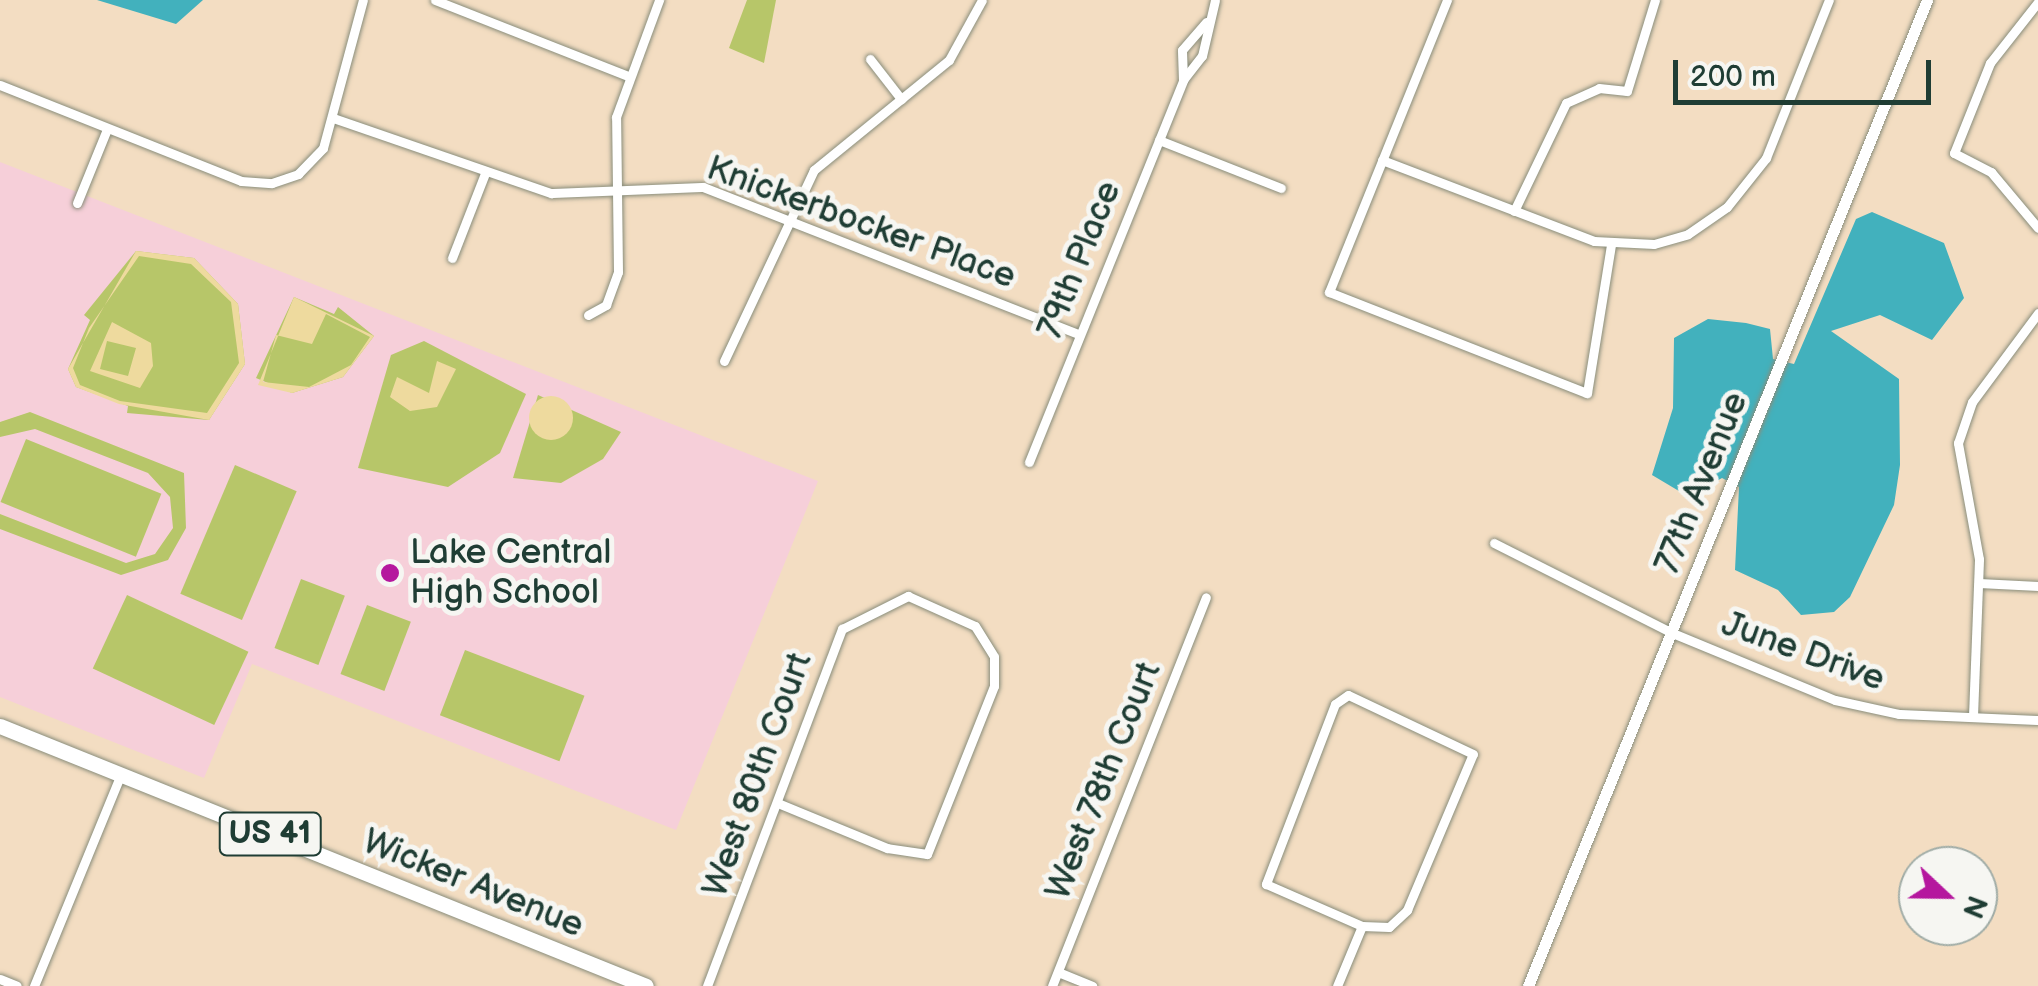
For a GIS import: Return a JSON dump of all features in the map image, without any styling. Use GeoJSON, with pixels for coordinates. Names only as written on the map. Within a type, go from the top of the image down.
{"type":"FeatureCollection","features":[{"type":"Feature","properties":{"kind":"highway","name":"Wicker Avenue"},"geometry":{"type":"LineString","coordinates":[[0,726],[646,986]]}},
{"type":"Feature","properties":{"kind":"street"},"geometry":{"type":"LineString","coordinates":[[0,85],[241,181],[272,183],[315,160],[333,118],[362,0]]}},
{"type":"Feature","properties":{"kind":"street"},"geometry":{"type":"LineString","coordinates":[[435,0],[628,76]]}},
{"type":"Feature","properties":{"kind":"street"},"geometry":{"type":"LineString","coordinates":[[588,316],[606,305],[618,272],[620,192],[616,118],[628,76],[659,0]]}},
{"type":"Feature","properties":{"kind":"street"},"geometry":{"type":"LineString","coordinates":[[724,360],[790,221],[826,156],[949,60],[982,0]]}},
{"type":"Feature","properties":{"kind":"street","name":"79th Place"},"geometry":{"type":"LineString","coordinates":[[1028,462],[1183,80],[1202,56],[1206,22],[1215,0]]}},
{"type":"Feature","properties":{"kind":"street"},"geometry":{"type":"LineString","coordinates":[[1447,0],[1329,292],[1587,393],[1611,245]]}},
{"type":"Feature","properties":{"kind":"street"},"geometry":{"type":"LineString","coordinates":[[1514,211],[1566,104],[1599,88],[1626,90],[1654,0]]}},
{"type":"Feature","properties":{"kind":"street"},"geometry":{"type":"LineString","coordinates":[[1382,160],[1611,245],[1688,234],[1748,186],[1829,0]]}},
{"type":"Feature","properties":{"kind":"street","name":"77th Avenue"},"geometry":{"type":"LineString","coordinates":[[1528,986],[1926,0]]}},
{"type":"Feature","properties":{"kind":"street"},"geometry":{"type":"LineString","coordinates":[[2038,2],[1990,64],[1954,153],[1991,172],[2038,228]]}},
{"type":"Feature","properties":{"kind":"street","name":"79th Place"},"geometry":{"type":"LineString","coordinates":[[1183,80],[1182,50],[1206,22]]}},
{"type":"Feature","properties":{"kind":"street"},"geometry":{"type":"LineString","coordinates":[[870,58],[901,99]]}},
{"type":"Feature","properties":{"kind":"street","name":"Knickerbocker Place"},"geometry":{"type":"LineString","coordinates":[[333,118],[551,192],[703,187],[1079,334]]}},
{"type":"Feature","properties":{"kind":"street"},"geometry":{"type":"LineString","coordinates":[[77,203],[108,129]]}},
{"type":"Feature","properties":{"kind":"street"},"geometry":{"type":"LineString","coordinates":[[1158,140],[1281,188]]}},
{"type":"Feature","properties":{"kind":"street"},"geometry":{"type":"LineString","coordinates":[[452,258],[486,171]]}},
{"type":"Feature","properties":{"kind":"street"},"geometry":{"type":"LineString","coordinates":[[1973,716],[1979,584],[1958,442],[1972,402],[2038,313]]}},
{"type":"Feature","properties":{"kind":"street","name":"June Drive"},"geometry":{"type":"LineString","coordinates":[[1494,543],[1670,632],[1856,706],[2038,720]]}},
{"type":"Feature","properties":{"kind":"street"},"geometry":{"type":"LineString","coordinates":[[1979,584],[2038,586]]}},
{"type":"Feature","properties":{"kind":"street","name":"West 80th Court"},"geometry":{"type":"LineString","coordinates":[[708,986],[842,629],[908,596],[942,604],[975,626],[994,657],[994,686],[927,854],[887,848],[778,804]]}},
{"type":"Feature","properties":{"kind":"street","name":"West 78th Court"},"geometry":{"type":"LineString","coordinates":[[1052,986],[1206,597]]}},
{"type":"Feature","properties":{"kind":"street"},"geometry":{"type":"LineString","coordinates":[[1348,696],[1473,754],[1407,910],[1389,927],[1362,926],[1266,884],[1336,704],[1348,696]]}},
{"type":"Feature","properties":{"kind":"street"},"geometry":{"type":"LineString","coordinates":[[34,986],[121,774]]}},
{"type":"Feature","properties":{"kind":"street"},"geometry":{"type":"LineString","coordinates":[[1337,986],[1362,926]]}},
{"type":"Feature","properties":{"kind":"street"},"geometry":{"type":"LineString","coordinates":[[1058,972],[1092,986]]}},
{"type":"Feature","properties":{"kind":"street"},"geometry":{"type":"LineString","coordinates":[[0,979],[17,986]]}},
{"type":"Feature","properties":{"kind":"shaded area","name":"Lake Central High School"},"geometry":{"type":"Polygon","coordinates":[[[0,162],[818,481],[676,830],[252,664],[204,778],[0,697],[0,162]]]}},
{"type":"Feature","properties":{"kind":"green space"},"geometry":{"type":"Polygon","coordinates":[[[747,0],[776,0],[764,63],[729,48],[747,0]]]}},
{"type":"Feature","properties":{"kind":"green space"},"geometry":{"type":"Polygon","coordinates":[[[136,251],[194,258],[238,304],[245,364],[209,420],[127,413],[128,406],[76,387],[68,369],[90,320],[84,315],[136,251]]]}},
{"type":"Feature","properties":{"kind":"green space"},"geometry":{"type":"Polygon","coordinates":[[[294,297],[334,314],[338,307],[374,336],[343,377],[292,393],[256,378],[294,297]]]}},
{"type":"Feature","properties":{"kind":"green space"},"geometry":{"type":"Polygon","coordinates":[[[424,341],[526,394],[500,453],[448,487],[358,468],[391,355],[424,341]]]}},
{"type":"Feature","properties":{"kind":"green space"},"geometry":{"type":"Polygon","coordinates":[[[538,395],[621,432],[603,459],[561,483],[513,478],[538,395]]]}},
{"type":"Feature","properties":{"kind":"green space"},"geometry":{"type":"Polygon","coordinates":[[[30,412],[184,473],[186,528],[168,560],[121,575],[0,529],[0,514],[126,563],[155,554],[173,528],[170,497],[148,473],[35,429],[0,437],[0,422],[30,412]]]}},
{"type":"Feature","properties":{"kind":"green space"},"geometry":{"type":"Polygon","coordinates":[[[26,439],[161,494],[136,557],[1,502],[26,439]]]}},
{"type":"Feature","properties":{"kind":"green space"},"geometry":{"type":"Polygon","coordinates":[[[235,465],[297,491],[242,620],[180,594],[235,465]]]}},
{"type":"Feature","properties":{"kind":"green space"},"geometry":{"type":"Polygon","coordinates":[[[301,579],[345,596],[318,665],[274,648],[301,579]]]}},
{"type":"Feature","properties":{"kind":"green space"},"geometry":{"type":"Polygon","coordinates":[[[127,595],[248,652],[214,725],[93,668],[127,595]]]}},
{"type":"Feature","properties":{"kind":"green space"},"geometry":{"type":"Polygon","coordinates":[[[367,605],[411,622],[384,691],[340,674],[367,605]]]}},
{"type":"Feature","properties":{"kind":"green space"},"geometry":{"type":"Polygon","coordinates":[[[465,650],[584,696],[559,761],[440,715],[465,650]]]}},
{"type":"Feature","properties":{"kind":"sand"},"geometry":{"type":"Polygon","coordinates":[[[136,251],[194,258],[238,304],[245,364],[209,420],[119,404],[76,387],[68,369],[83,343],[73,368],[80,385],[120,401],[207,413],[239,363],[231,302],[191,264],[139,256],[104,306],[136,251]]]}},
{"type":"Feature","properties":{"kind":"sand"},"geometry":{"type":"Polygon","coordinates":[[[294,297],[374,336],[343,377],[292,393],[258,385],[271,354],[263,382],[309,387],[351,365],[370,337],[326,314],[312,344],[278,336],[294,297]]]}},
{"type":"Feature","properties":{"kind":"sand"},"geometry":{"type":"Polygon","coordinates":[[[112,322],[151,343],[153,366],[140,388],[90,371],[112,322]],[[107,341],[100,369],[128,376],[136,348],[107,341]]]}},
{"type":"Feature","properties":{"kind":"sand"},"geometry":{"type":"Polygon","coordinates":[[[437,361],[456,369],[437,407],[410,411],[390,397],[397,377],[429,393],[437,361]]]}},
{"type":"Feature","properties":{"kind":"sand"},"geometry":{"type":"Polygon","coordinates":[[[551,396],[567,402],[573,418],[567,434],[551,440],[535,434],[529,418],[535,402],[551,396]]]}},
{"type":"Feature","properties":{"kind":"water"},"geometry":{"type":"Polygon","coordinates":[[[97,0],[203,0],[176,24],[97,0]]]}},
{"type":"Feature","properties":{"kind":"water"},"geometry":{"type":"Polygon","coordinates":[[[1872,212],[1944,243],[1964,298],[1932,340],[1880,315],[1831,331],[1899,379],[1900,465],[1894,505],[1850,597],[1834,612],[1801,615],[1778,590],[1735,570],[1739,487],[1722,478],[1689,497],[1652,475],[1673,408],[1674,338],[1708,319],[1746,323],[1770,329],[1773,359],[1794,364],[1856,219],[1872,212]]]}},
{"type":"Feature","properties":{"kind":"place","name":"Lake Central High School"},"geometry":{"type":"Point","coordinates":[390,573]}}]}
